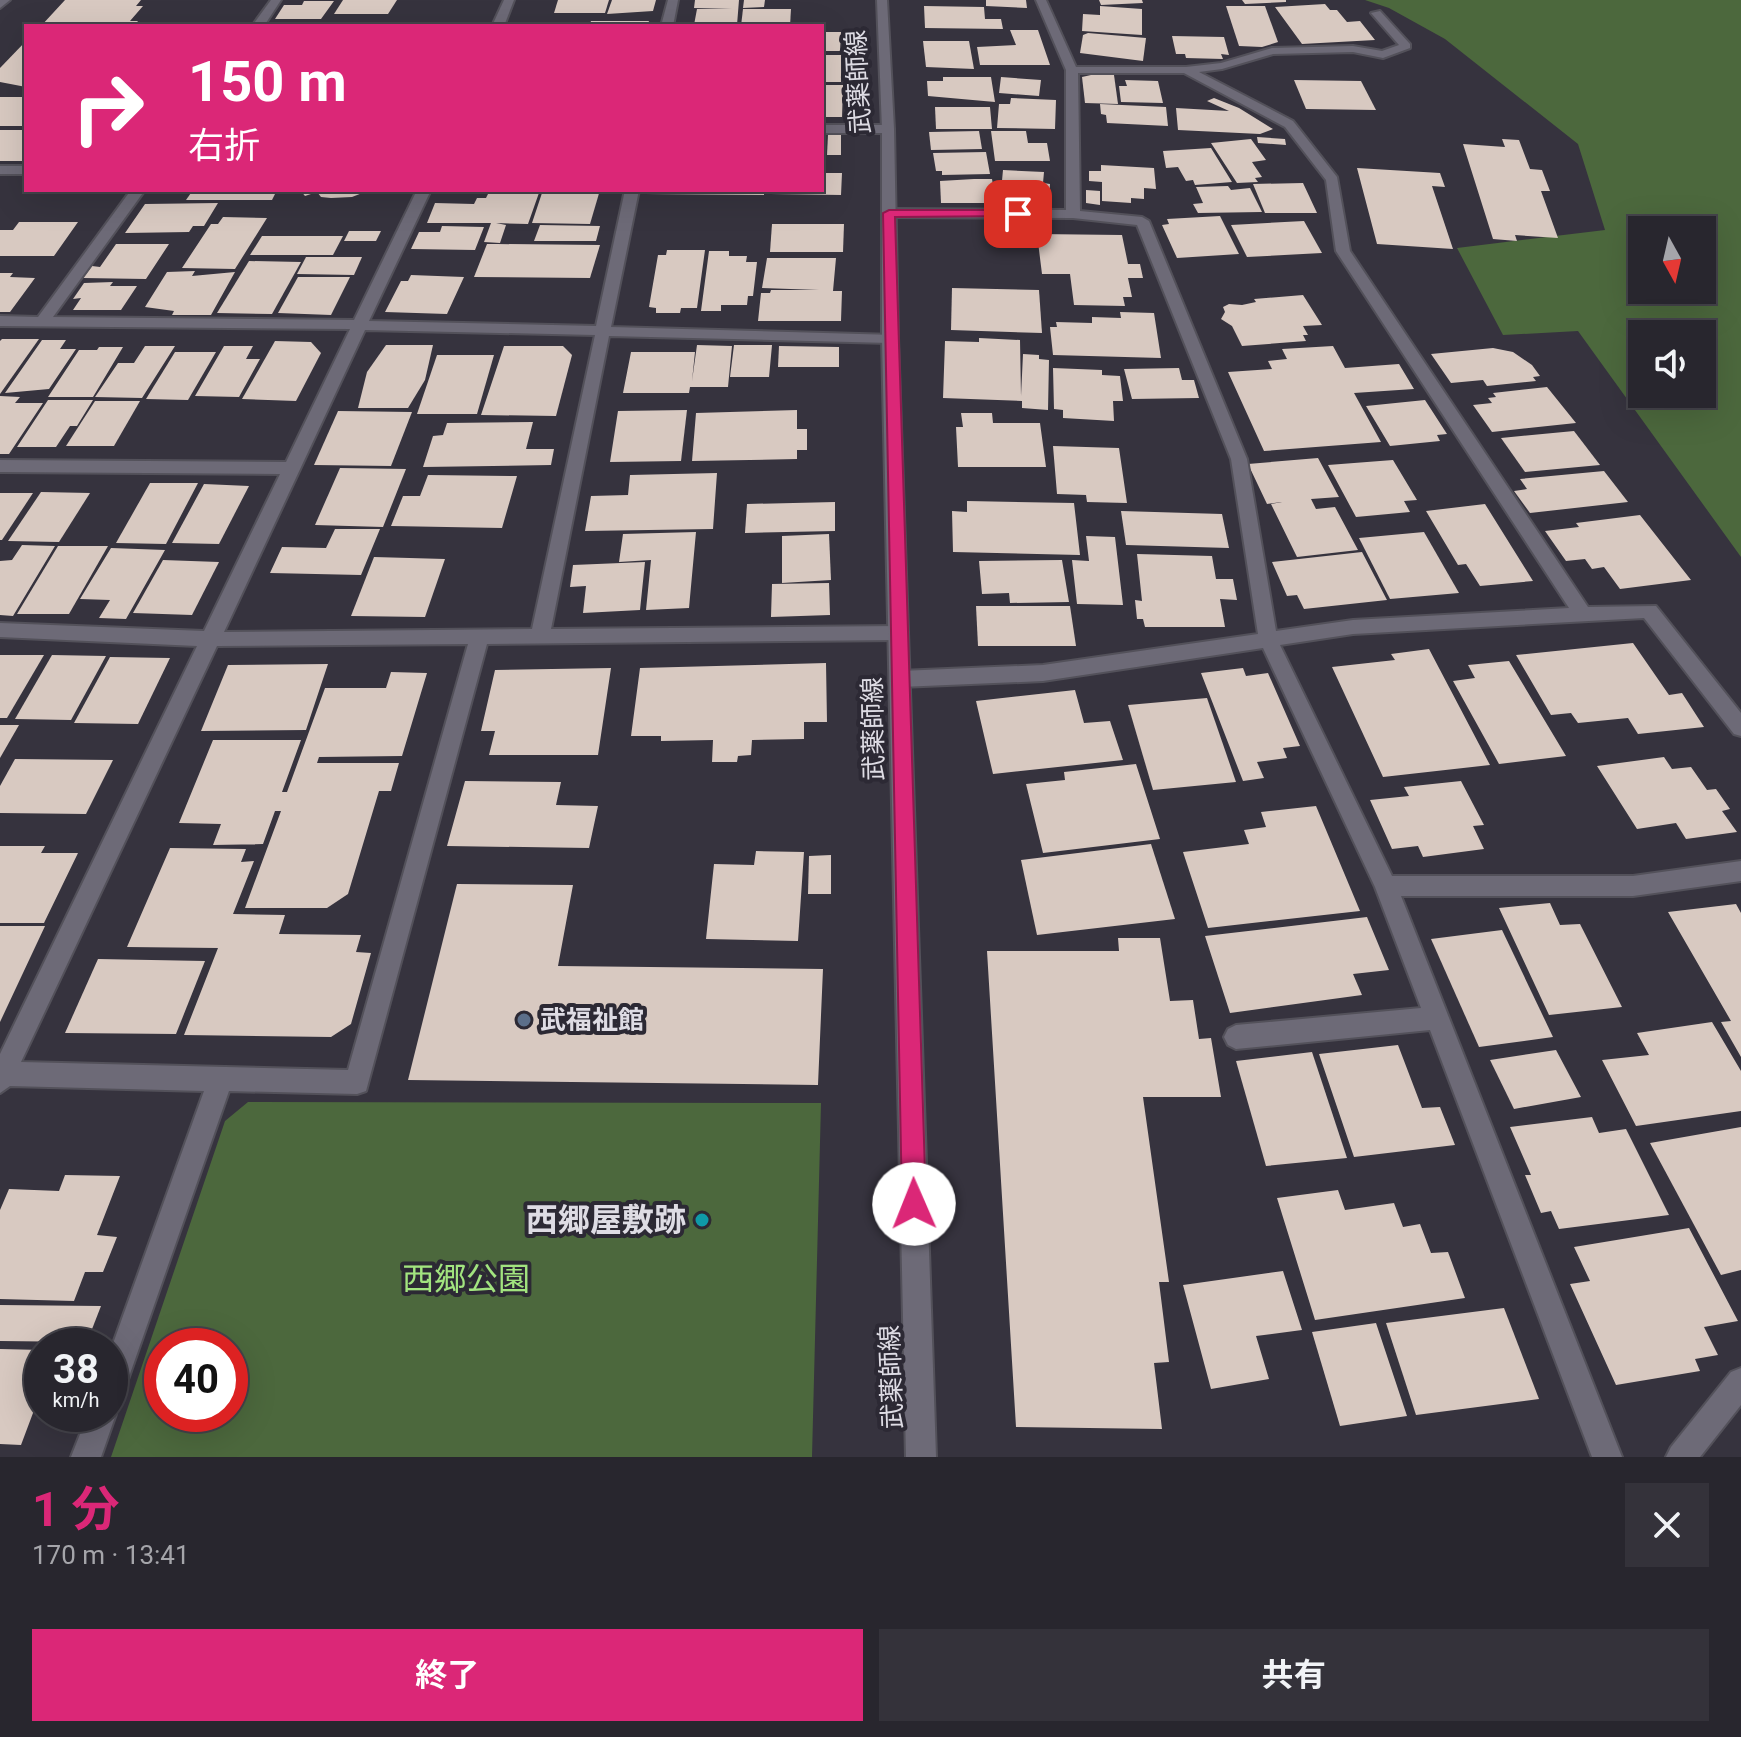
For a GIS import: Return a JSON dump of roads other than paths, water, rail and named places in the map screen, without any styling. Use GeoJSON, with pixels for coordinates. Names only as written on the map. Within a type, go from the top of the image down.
{"type":"FeatureCollection","features":[{"type":"Feature","properties":{"kind":"street"},"geometry":{"type":"LineString","coordinates":[[0,5],[5,0]]}},
{"type":"Feature","properties":{"kind":"street"},"geometry":{"type":"LineString","coordinates":[[259,24],[276,0]]}},
{"type":"Feature","properties":{"kind":"street"},"geometry":{"type":"LineString","coordinates":[[499,24],[509,0]]}},
{"type":"Feature","properties":{"kind":"street"},"geometry":{"type":"LineString","coordinates":[[667,24],[673,0]]}},
{"type":"Feature","properties":{"kind":"street","name":"武薬師線"},"geometry":{"type":"LineString","coordinates":[[882,0],[888,129],[890,338],[921,1457]]}},
{"type":"Feature","properties":{"kind":"street"},"geometry":{"type":"LineString","coordinates":[[1041,0],[1072,70],[1073,214]]}},
{"type":"Feature","properties":{"kind":"street"},"geometry":{"type":"LineString","coordinates":[[1072,70],[1186,70],[1222,66],[1272,51],[1353,49],[1383,55],[1406,46],[1376,13]]}},
{"type":"Feature","properties":{"kind":"street"},"geometry":{"type":"LineString","coordinates":[[1186,70],[1289,124],[1332,180],[1343,251],[1583,614]]}},
{"type":"Feature","properties":{"kind":"street"},"geometry":{"type":"LineString","coordinates":[[824,129],[888,129]]}},
{"type":"Feature","properties":{"kind":"street"},"geometry":{"type":"LineString","coordinates":[[0,170],[24,170]]}},
{"type":"Feature","properties":{"kind":"street"},"geometry":{"type":"LineString","coordinates":[[43,321],[137,192]]}},
{"type":"Feature","properties":{"kind":"street"},"geometry":{"type":"LineString","coordinates":[[423,192],[1,1076],[357,1082],[479,637]]}},
{"type":"Feature","properties":{"kind":"street"},"geometry":{"type":"LineString","coordinates":[[540,636],[632,192]]}},
{"type":"Feature","properties":{"kind":"street"},"geometry":{"type":"LineString","coordinates":[[889,213],[1073,214],[1142,221],[1239,459],[1268,639],[1386,886],[1607,1457]]}},
{"type":"Feature","properties":{"kind":"street"},"geometry":{"type":"LineString","coordinates":[[0,321],[358,325],[890,338]]}},
{"type":"Feature","properties":{"kind":"street"},"geometry":{"type":"LineString","coordinates":[[0,466],[291,468]]}},
{"type":"Feature","properties":{"kind":"street"},"geometry":{"type":"LineString","coordinates":[[900,679],[1043,673],[1353,627],[1649,611],[1741,728]]}},
{"type":"Feature","properties":{"kind":"street"},"geometry":{"type":"LineString","coordinates":[[0,630],[210,639],[899,633]]}},
{"type":"Feature","properties":{"kind":"street"},"geometry":{"type":"LineString","coordinates":[[1386,886],[1633,886],[1741,871]]}},
{"type":"Feature","properties":{"kind":"street"},"geometry":{"type":"LineString","coordinates":[[1236,1037],[1437,1018]]}},
{"type":"Feature","properties":{"kind":"street"},"geometry":{"type":"LineString","coordinates":[[128,1340],[221,1079]]}},
{"type":"Feature","properties":{"kind":"street"},"geometry":{"type":"LineString","coordinates":[[1681,1457],[1741,1382]]}},
{"type":"Feature","properties":{"kind":"street"},"geometry":{"type":"LineString","coordinates":[[86,1457],[95,1432]]}},
{"type":"Feature","properties":{"kind":"place","name":"武福祉館"},"geometry":{"type":"Point","coordinates":[524,1020]}},
{"type":"Feature","properties":{"kind":"place","name":"西郷屋敷跡"},"geometry":{"type":"Point","coordinates":[702,1220]}},
{"type":"Feature","properties":{"kind":"park label","name":"西郷公園"},"geometry":{"type":"Point","coordinates":[466,1279]}}]}
